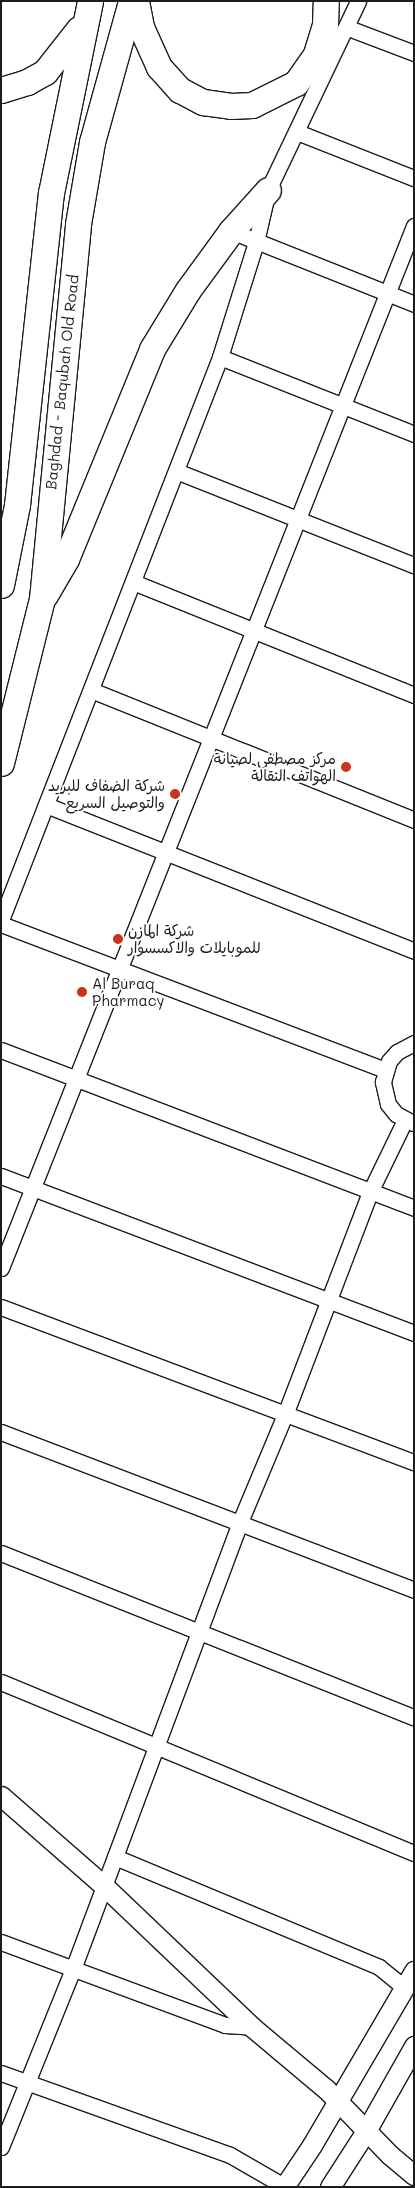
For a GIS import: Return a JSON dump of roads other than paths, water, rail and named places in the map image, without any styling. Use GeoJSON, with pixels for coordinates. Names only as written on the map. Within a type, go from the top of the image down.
{"type":"FeatureCollection","features":[{"type":"Feature","properties":{"kind":"highway","name":"Baghdad - Baqubah Old Road"},"geometry":{"type":"LineString","coordinates":[[1,763],[42,600],[78,224],[92,142],[131,1]]}},
{"type":"Feature","properties":{"kind":"highway"},"geometry":{"type":"LineString","coordinates":[[136,1],[141,27],[159,67],[180,90],[203,102],[231,106],[252,105],[296,83],[316,54],[325,25],[326,1]]}},
{"type":"Feature","properties":{"kind":"highway","name":"Baghdad - Baqubah Old Road"},"geometry":{"type":"LineString","coordinates":[[1,586],[17,505],[51,193],[88,11]]}},
{"type":"Feature","properties":{"kind":"highway"},"geometry":{"type":"LineString","coordinates":[[1,90],[27,82],[44,72],[64,51],[88,11]]}},
{"type":"Feature","properties":{"kind":"highway"},"geometry":{"type":"LineString","coordinates":[[42,600],[66,558],[152,349],[188,290],[231,231],[268,190]]}},
{"type":"Feature","properties":{"kind":"street"},"geometry":{"type":"LineString","coordinates":[[1,920],[220,357],[256,242],[268,190],[348,28],[358,1]]}},
{"type":"Feature","properties":{"kind":"street"},"geometry":{"type":"LineString","coordinates":[[348,28],[414,53]]}},
{"type":"Feature","properties":{"kind":"street"},"geometry":{"type":"LineString","coordinates":[[297,132],[414,178]]}},
{"type":"Feature","properties":{"kind":"street"},"geometry":{"type":"LineString","coordinates":[[1,1268],[76,1077],[121,970],[414,226]]}},
{"type":"Feature","properties":{"kind":"street"},"geometry":{"type":"LineString","coordinates":[[231,231],[414,304]]}},
{"type":"Feature","properties":{"kind":"street"},"geometry":{"type":"LineString","coordinates":[[220,357],[414,434]]}},
{"type":"Feature","properties":{"kind":"street"},"geometry":{"type":"LineString","coordinates":[[176,471],[414,565]]}},
{"type":"Feature","properties":{"kind":"street"},"geometry":{"type":"LineString","coordinates":[[133,582],[414,695]]}},
{"type":"Feature","properties":{"kind":"street"},"geometry":{"type":"LineString","coordinates":[[91,690],[414,820]]}},
{"type":"Feature","properties":{"kind":"street"},"geometry":{"type":"LineString","coordinates":[[46,805],[414,951]]}},
{"type":"Feature","properties":{"kind":"street"},"geometry":{"type":"LineString","coordinates":[[1,924],[385,1070]]}},
{"type":"Feature","properties":{"kind":"street"},"geometry":{"type":"LineString","coordinates":[[1,2147],[73,1969],[103,1885],[201,1633],[240,1522],[330,1301],[370,1192],[409,1122],[396,1114],[384,1094],[385,1070],[397,1052],[414,1044]]}},
{"type":"Feature","properties":{"kind":"street"},"geometry":{"type":"LineString","coordinates":[[1,1050],[76,1077],[414,1208]]}},
{"type":"Feature","properties":{"kind":"street"},"geometry":{"type":"LineString","coordinates":[[1,1176],[414,1333]]}},
{"type":"Feature","properties":{"kind":"street"},"geometry":{"type":"LineString","coordinates":[[1,1307],[286,1412],[414,1462]]}},
{"type":"Feature","properties":{"kind":"street"},"geometry":{"type":"LineString","coordinates":[[1,1432],[414,1590]]}},
{"type":"Feature","properties":{"kind":"street"},"geometry":{"type":"LineString","coordinates":[[1,1553],[414,1717]]}},
{"type":"Feature","properties":{"kind":"street"},"geometry":{"type":"LineString","coordinates":[[1,1682],[414,1853]]}},
{"type":"Feature","properties":{"kind":"street"},"geometry":{"type":"LineString","coordinates":[[1,1796],[9,1808],[103,1885],[252,2027],[338,2101],[366,2131],[414,2175]]}},
{"type":"Feature","properties":{"kind":"street"},"geometry":{"type":"LineString","coordinates":[[1,2073],[230,2155],[284,2186],[338,2101],[409,1979],[115,1857]]}},
{"type":"Feature","properties":{"kind":"street"},"geometry":{"type":"LineString","coordinates":[[1,1942],[225,2025],[252,2027]]}},
{"type":"Feature","properties":{"kind":"street"},"geometry":{"type":"LineString","coordinates":[[330,2187],[366,2131],[414,2046]]}},
{"type":"Feature","properties":{"kind":"place","name":"مركز مصطفى لصيانة الهواتف النقالة"},"geometry":{"type":"Point","coordinates":[346,767]}},
{"type":"Feature","properties":{"kind":"place","name":"شركة الضفاف للبريد والتوصيل السريع"},"geometry":{"type":"Point","coordinates":[175,794]}},
{"type":"Feature","properties":{"kind":"place","name":"شركة المازن للموبايلات والاكسسوار"},"geometry":{"type":"Point","coordinates":[118,939]}},
{"type":"Feature","properties":{"kind":"place","name":"Al Buraq Pharmacy"},"geometry":{"type":"Point","coordinates":[82,992]}}]}
